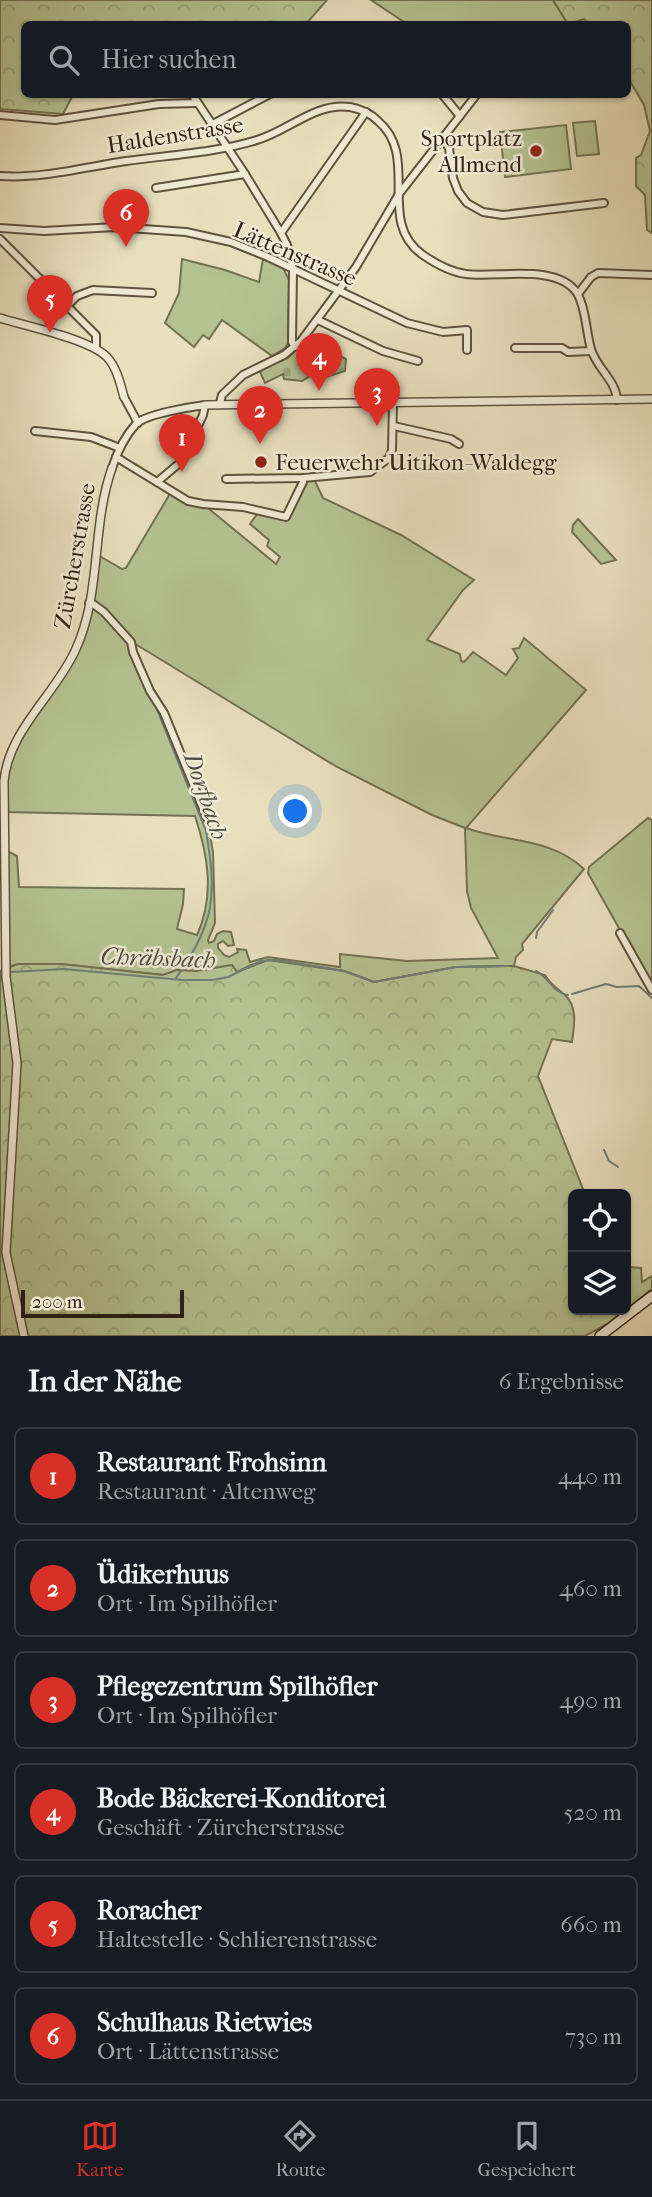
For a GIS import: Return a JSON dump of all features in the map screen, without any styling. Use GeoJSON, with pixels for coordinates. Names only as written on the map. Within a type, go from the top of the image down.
{"type":"FeatureCollection","features":[{"type":"Feature","properties":{"kind":"main road"},"geometry":{"type":"LineString","coordinates":[[600,1336],[652,1296]]}},
{"type":"Feature","properties":{"kind":"street"},"geometry":{"type":"LineString","coordinates":[[194,98],[281,233],[293,269],[292,342],[295,347]]}},
{"type":"Feature","properties":{"kind":"street"},"geometry":{"type":"LineString","coordinates":[[211,125],[262,98]]}},
{"type":"Feature","properties":{"kind":"street"},"geometry":{"type":"LineString","coordinates":[[445,98],[460,116]]}},
{"type":"Feature","properties":{"kind":"street"},"geometry":{"type":"LineString","coordinates":[[220,403],[222,396],[243,376],[295,347],[318,320],[356,267],[399,194],[474,98]]}},
{"type":"Feature","properties":{"kind":"street"},"geometry":{"type":"LineString","coordinates":[[0,116],[55,120],[159,104],[196,103]]}},
{"type":"Feature","properties":{"kind":"street","name":"Haldenstrasse"},"geometry":{"type":"LineString","coordinates":[[0,176],[37,174],[226,147],[259,140],[326,108],[349,107],[366,112]]}},
{"type":"Feature","properties":{"kind":"street"},"geometry":{"type":"LineString","coordinates":[[281,233],[366,112],[386,128],[396,145],[400,164],[399,217],[405,235],[420,253],[441,267],[467,274],[546,275],[562,279],[578,294],[591,351],[597,364],[616,387],[617,400]]}},
{"type":"Feature","properties":{"kind":"street"},"geometry":{"type":"LineString","coordinates":[[443,139],[449,148],[453,178],[458,191],[467,203],[483,212],[503,215],[604,203]]}},
{"type":"Feature","properties":{"kind":"street"},"geometry":{"type":"LineString","coordinates":[[156,188],[245,174]]}},
{"type":"Feature","properties":{"kind":"street","name":"Lättenstrasse"},"geometry":{"type":"LineString","coordinates":[[0,228],[44,231],[115,227],[186,232],[231,242],[416,325],[443,332],[467,330],[467,350]]}},
{"type":"Feature","properties":{"kind":"street"},"geometry":{"type":"LineString","coordinates":[[0,239],[96,335],[96,349]]}},
{"type":"Feature","properties":{"kind":"street"},"geometry":{"type":"LineString","coordinates":[[578,294],[591,276],[598,273],[652,275]]}},
{"type":"Feature","properties":{"kind":"street"},"geometry":{"type":"LineString","coordinates":[[66,306],[77,296],[93,290],[152,293]]}},
{"type":"Feature","properties":{"kind":"street"},"geometry":{"type":"LineString","coordinates":[[0,318],[96,349],[111,362],[124,397],[138,423],[175,410],[220,403],[652,399]]}},
{"type":"Feature","properties":{"kind":"street"},"geometry":{"type":"LineString","coordinates":[[318,320],[383,351],[418,361]]}},
{"type":"Feature","properties":{"kind":"street"},"geometry":{"type":"LineString","coordinates":[[515,348],[591,351]]}},
{"type":"Feature","properties":{"kind":"street"},"geometry":{"type":"LineString","coordinates":[[226,479],[303,478],[370,472],[389,457],[394,442],[393,402]]}},
{"type":"Feature","properties":{"kind":"street"},"geometry":{"type":"LineString","coordinates":[[157,482],[182,461],[205,405]]}},
{"type":"Feature","properties":{"kind":"street","name":"Zürcherstrasse"},"geometry":{"type":"LineString","coordinates":[[24,1336],[6,1253],[17,1063],[6,986],[4,775],[18,738],[75,652],[82,635],[89,603],[101,509],[116,457],[138,423]]}},
{"type":"Feature","properties":{"kind":"street"},"geometry":{"type":"LineString","coordinates":[[394,426],[403,426],[460,444]]}},
{"type":"Feature","properties":{"kind":"street"},"geometry":{"type":"LineString","coordinates":[[36,431],[91,437],[120,448]]}},
{"type":"Feature","properties":{"kind":"street"},"geometry":{"type":"LineString","coordinates":[[116,457],[188,501],[243,506],[286,517],[303,478]]}},
{"type":"Feature","properties":{"kind":"street"},"geometry":{"type":"LineString","coordinates":[[89,603],[104,612],[131,642],[150,691],[164,713],[207,818]]}},
{"type":"Feature","properties":{"kind":"street"},"geometry":{"type":"LineString","coordinates":[[620,933],[652,990]]}},
{"type":"Feature","properties":{"kind":"green space"},"geometry":{"type":"Polygon","coordinates":[[[0,0],[327,0],[309,21],[21,21],[21,98],[71,98],[63,114],[0,109],[0,0]]]}},
{"type":"Feature","properties":{"kind":"green space"},"geometry":{"type":"Polygon","coordinates":[[[371,0],[553,0],[566,21],[402,21],[371,0]]]}},
{"type":"Feature","properties":{"kind":"green space"},"geometry":{"type":"Polygon","coordinates":[[[553,0],[652,0],[652,233],[647,230],[645,195],[636,186],[636,158],[641,155],[650,131],[644,105],[631,83],[631,21],[566,21],[553,0]]]}},
{"type":"Feature","properties":{"kind":"green space"},"geometry":{"type":"Polygon","coordinates":[[[595,121],[599,154],[577,156],[573,123],[595,121]]]}},
{"type":"Feature","properties":{"kind":"green space","name":"Sportplatz Allmend"},"geometry":{"type":"Polygon","coordinates":[[[566,125],[571,169],[505,177],[500,132],[566,125]]]}},
{"type":"Feature","properties":{"kind":"green space"},"geometry":{"type":"Polygon","coordinates":[[[182,259],[259,282],[263,259],[283,268],[289,280],[288,343],[285,348],[272,356],[222,320],[209,339],[203,335],[194,347],[165,323],[179,293],[182,259]]]}},
{"type":"Feature","properties":{"kind":"green space"},"geometry":{"type":"Polygon","coordinates":[[[308,338],[346,359],[345,371],[326,377],[317,372],[302,381],[284,379],[283,374],[265,383],[260,372],[262,368],[288,358],[308,338]]]}},
{"type":"Feature","properties":{"kind":"green space"},"geometry":{"type":"Polygon","coordinates":[[[313,477],[323,498],[401,535],[474,580],[463,590],[427,640],[460,654],[461,661],[464,662],[473,652],[506,675],[518,658],[513,649],[519,648],[524,638],[586,690],[466,828],[543,846],[557,851],[584,869],[522,944],[523,950],[516,957],[514,966],[456,967],[374,982],[344,971],[275,960],[251,965],[237,972],[232,965],[196,971],[177,970],[163,975],[61,964],[18,964],[9,967],[4,849],[17,856],[19,887],[184,889],[177,929],[197,935],[206,905],[208,876],[195,816],[4,812],[4,781],[11,751],[68,665],[82,635],[96,554],[122,569],[126,568],[171,492],[203,504],[276,564],[280,557],[267,546],[269,540],[250,524],[260,510],[286,517],[303,478],[313,477]],[[132,642],[207,818],[213,852],[215,923],[209,943],[223,931],[231,932],[234,945],[228,946],[223,941],[218,944],[218,948],[229,957],[238,952],[237,949],[246,950],[250,962],[268,957],[340,967],[340,954],[407,961],[498,958],[471,908],[467,891],[465,828],[432,815],[337,767],[132,642]]]}},
{"type":"Feature","properties":{"kind":"green space"},"geometry":{"type":"Polygon","coordinates":[[[578,519],[616,560],[601,564],[572,532],[578,519]]]}},
{"type":"Feature","properties":{"kind":"green space"},"geometry":{"type":"Polygon","coordinates":[[[648,818],[652,820],[652,987],[588,873],[589,867],[648,818]]]}},
{"type":"Feature","properties":{"kind":"green space"},"geometry":{"type":"Polygon","coordinates":[[[268,960],[344,971],[374,982],[456,967],[514,966],[545,975],[570,1001],[574,1018],[572,1042],[552,1039],[538,1076],[583,1189],[568,1189],[568,1315],[619,1315],[585,1336],[0,1336],[0,971],[18,964],[61,964],[163,975],[177,970],[196,971],[232,965],[237,972],[268,960]]]}},
{"type":"Feature","properties":{"kind":"green space"},"geometry":{"type":"Polygon","coordinates":[[[631,1267],[641,1268],[642,1282],[652,1276],[652,1289],[631,1306],[631,1267]]]}},
{"type":"Feature","properties":{"kind":"waterway","name":"Dorfbach"},"geometry":{"type":"LineString","coordinates":[[154,702],[206,831],[211,873],[212,891],[206,925],[176,978]]}},
{"type":"Feature","properties":{"kind":"waterway"},"geometry":{"type":"LineString","coordinates":[[536,938],[537,932],[553,910]]}},
{"type":"Feature","properties":{"kind":"waterway","name":"Chräbsbach"},"geometry":{"type":"LineString","coordinates":[[11,972],[64,969],[182,980],[213,980],[228,977],[261,961],[275,960],[344,971],[374,982],[456,967],[508,966]]}},
{"type":"Feature","properties":{"kind":"waterway"},"geometry":{"type":"LineString","coordinates":[[536,971],[558,991],[568,995]]}},
{"type":"Feature","properties":{"kind":"waterway"},"geometry":{"type":"LineString","coordinates":[[572,994],[606,984],[617,987],[639,986],[652,998]]}},
{"type":"Feature","properties":{"kind":"waterway"},"geometry":{"type":"LineString","coordinates":[[604,1150],[609,1161],[618,1167]]}},
{"type":"Feature","properties":{"kind":"place","name":"Sportplatz Allmend"},"geometry":{"type":"Point","coordinates":[536,151]}},
{"type":"Feature","properties":{"kind":"place","name":"Schulhaus Rietwies"},"geometry":{"type":"Point","coordinates":[126,247]}},
{"type":"Feature","properties":{"kind":"place","name":"Roracher"},"geometry":{"type":"Point","coordinates":[50,333]}},
{"type":"Feature","properties":{"kind":"place","name":"Bode Bäckerei-Konditorei"},"geometry":{"type":"Point","coordinates":[319,391]}},
{"type":"Feature","properties":{"kind":"place","name":"Pflegezentrum Spilhöfler"},"geometry":{"type":"Point","coordinates":[377,426]}},
{"type":"Feature","properties":{"kind":"place","name":"Üdikerhuus"},"geometry":{"type":"Point","coordinates":[260,444]}},
{"type":"Feature","properties":{"kind":"place","name":"Feuerwehr Uitikon-Waldegg"},"geometry":{"type":"Point","coordinates":[261,462]}},
{"type":"Feature","properties":{"kind":"place","name":"Restaurant Frohsinn"},"geometry":{"type":"Point","coordinates":[182,472]}}]}
